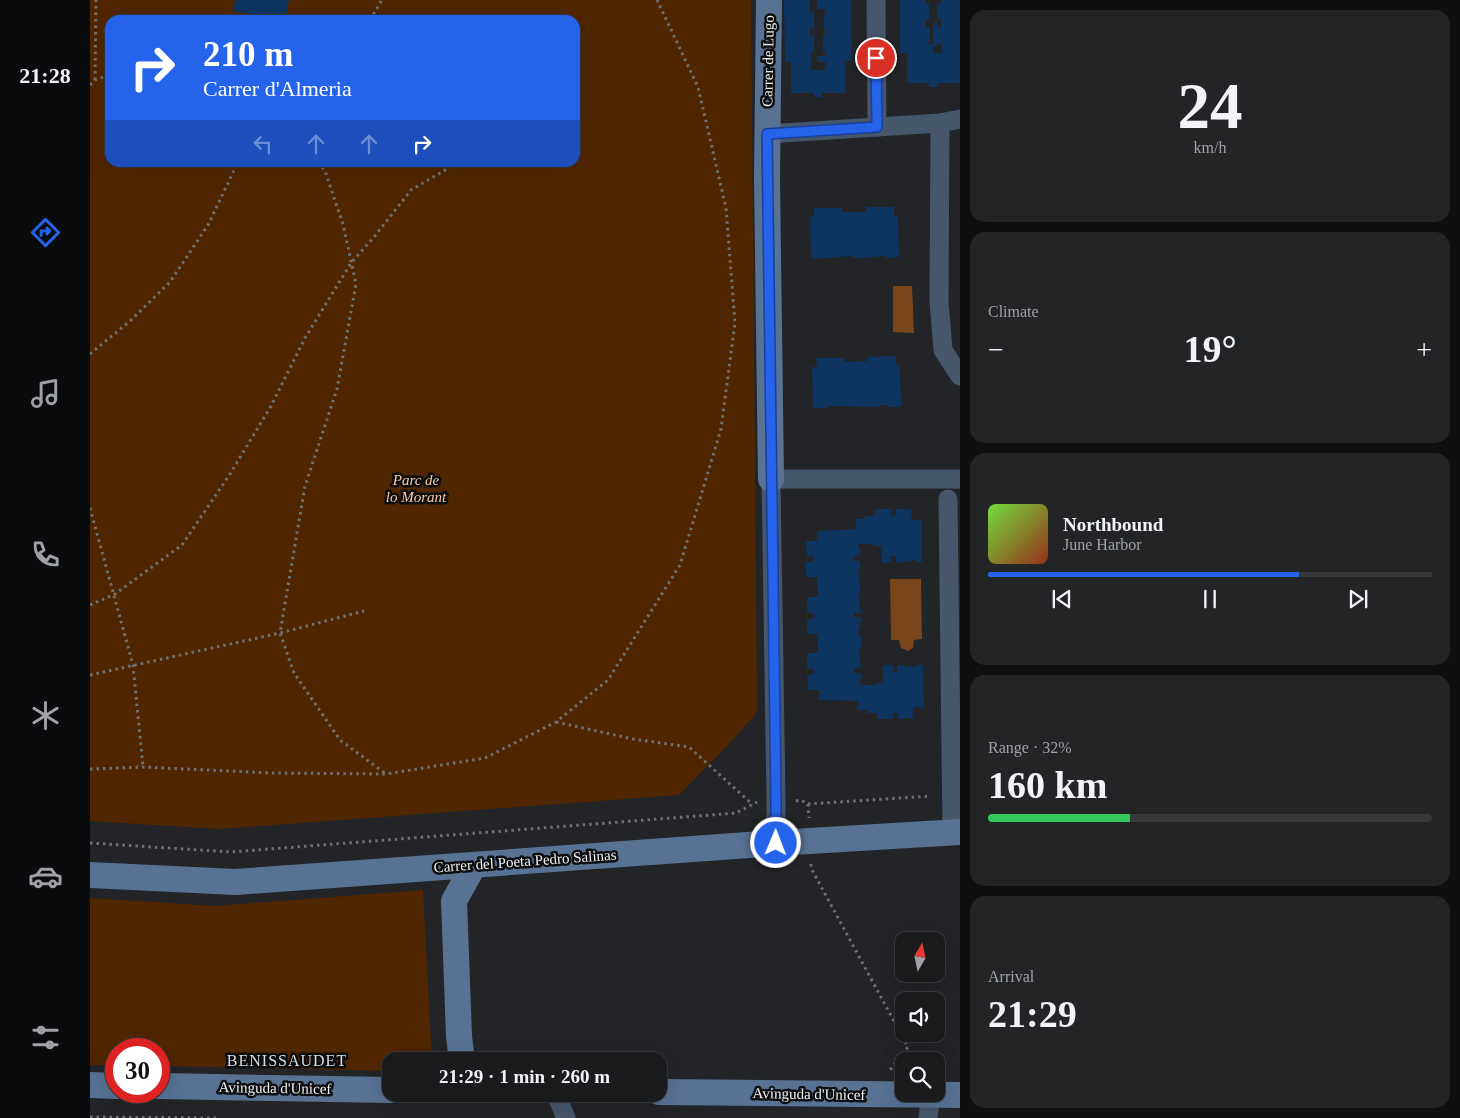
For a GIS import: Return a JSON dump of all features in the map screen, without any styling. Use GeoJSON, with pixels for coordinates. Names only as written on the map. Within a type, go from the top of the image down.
{"type":"FeatureCollection","features":[{"type":"Feature","properties":{"kind":"main road","name":"Carrer de Lugo"},"geometry":{"type":"LineString","coordinates":[[769,0],[767,134],[771,479]]}},
{"type":"Feature","properties":{"kind":"main road","name":"Carrer del Poeta Pedro Salinas"},"geometry":{"type":"LineString","coordinates":[[90,875],[235,882],[956,832]]}},
{"type":"Feature","properties":{"kind":"main road"},"geometry":{"type":"LineString","coordinates":[[461,1052],[454,902],[474,865]]}},
{"type":"Feature","properties":{"kind":"main road"},"geometry":{"type":"LineString","coordinates":[[90,1085],[105,1086]]}},
{"type":"Feature","properties":{"kind":"main road","name":"Avinguda d'Unicef"},"geometry":{"type":"LineString","coordinates":[[170,1086],[382,1090]]}},
{"type":"Feature","properties":{"kind":"main road","name":"Avinguda d'Unicef"},"geometry":{"type":"LineString","coordinates":[[667,1092],[886,1095],[929,1107],[960,1096]]}},
{"type":"Feature","properties":{"kind":"street"},"geometry":{"type":"LineString","coordinates":[[876,0],[877,127]]}},
{"type":"Feature","properties":{"kind":"street"},"geometry":{"type":"LineString","coordinates":[[767,134],[877,127],[960,119]]}},
{"type":"Feature","properties":{"kind":"street"},"geometry":{"type":"LineString","coordinates":[[940,122],[938,252],[943,350],[960,376]]}},
{"type":"Feature","properties":{"kind":"street"},"geometry":{"type":"LineString","coordinates":[[771,479],[960,479]]}},
{"type":"Feature","properties":{"kind":"street","name":"Carrer de Lugo"},"geometry":{"type":"LineString","coordinates":[[771,479],[776,843]]}},
{"type":"Feature","properties":{"kind":"street"},"geometry":{"type":"LineString","coordinates":[[948,499],[952,795],[956,832]]}},
{"type":"Feature","properties":{"kind":"street"},"geometry":{"type":"LineString","coordinates":[[559,1102],[566,1118]]}},
{"type":"Feature","properties":{"kind":"path"},"geometry":{"type":"LineString","coordinates":[[95,80],[96,0]]}},
{"type":"Feature","properties":{"kind":"path"},"geometry":{"type":"LineString","coordinates":[[373,15],[382,0]]}},
{"type":"Feature","properties":{"kind":"path"},"geometry":{"type":"LineString","coordinates":[[90,769],[142,767],[271,773],[386,774],[484,758],[556,722],[608,680],[680,565],[721,429],[736,323],[726,208],[698,87],[657,0]]}},
{"type":"Feature","properties":{"kind":"path"},"geometry":{"type":"LineString","coordinates":[[90,85],[95,80],[105,77]]}},
{"type":"Feature","properties":{"kind":"path"},"geometry":{"type":"LineString","coordinates":[[90,354],[130,321],[170,282],[208,225],[236,167]]}},
{"type":"Feature","properties":{"kind":"path"},"geometry":{"type":"LineString","coordinates":[[322,167],[326,171],[343,224],[356,284],[337,389],[305,486],[280,633],[294,673],[340,740],[386,774]]}},
{"type":"Feature","properties":{"kind":"path"},"geometry":{"type":"LineString","coordinates":[[90,605],[115,594],[182,545],[235,466],[271,406],[305,338],[350,263],[412,190],[451,167]]}},
{"type":"Feature","properties":{"kind":"path"},"geometry":{"type":"LineString","coordinates":[[90,508],[133,664],[142,767]]}},
{"type":"Feature","properties":{"kind":"path"},"geometry":{"type":"LineString","coordinates":[[90,675],[280,633],[364,611]]}},
{"type":"Feature","properties":{"kind":"path"},"geometry":{"type":"LineString","coordinates":[[556,722],[633,738],[689,747],[752,804]]}},
{"type":"Feature","properties":{"kind":"path"},"geometry":{"type":"LineString","coordinates":[[90,843],[231,852],[736,813],[759,801],[801,800],[808,804],[952,795]]}},
{"type":"Feature","properties":{"kind":"path"},"geometry":{"type":"LineString","coordinates":[[808,804],[811,868],[908,1047],[890,1069],[886,1095]]}},
{"type":"Feature","properties":{"kind":"path"},"geometry":{"type":"LineString","coordinates":[[90,1117],[216,1118]]}},
{"type":"Feature","properties":{"kind":"green space","name":"Parc de lo Morant"},"geometry":{"type":"Polygon","coordinates":[[[90,0],[751,0],[757,712],[730,743],[679,795],[219,829],[90,821],[90,0]]]}},
{"type":"Feature","properties":{"kind":"green space"},"geometry":{"type":"Polygon","coordinates":[[[423,890],[432,1052],[382,1052],[382,1071],[170,1066],[170,1038],[105,1038],[105,1065],[90,1065],[90,898],[214,906],[423,890]]]}},
{"type":"Feature","properties":{"kind":"shaded area"},"geometry":{"type":"Polygon","coordinates":[[[893,286],[912,286],[914,333],[893,332],[893,286]]]}},
{"type":"Feature","properties":{"kind":"shaded area"},"geometry":{"type":"Polygon","coordinates":[[[890,579],[921,579],[922,639],[914,640],[913,648],[908,651],[901,648],[899,640],[891,640],[890,579]]]}},
{"type":"Feature","properties":{"kind":"building"},"geometry":{"type":"Polygon","coordinates":[[[235,0],[289,0],[286,15],[256,15],[233,11],[235,0]]]}},
{"type":"Feature","properties":{"kind":"building"},"geometry":{"type":"Polygon","coordinates":[[[784,0],[810,0],[810,12],[814,12],[814,29],[810,29],[810,35],[814,35],[814,52],[811,52],[811,70],[825,70],[826,62],[817,62],[817,56],[825,56],[825,52],[823,52],[823,35],[825,35],[825,29],[823,28],[825,9],[817,9],[817,0],[851,0],[852,61],[845,61],[845,93],[822,93],[822,97],[814,97],[814,93],[791,93],[791,62],[785,62],[784,0]]]}},
{"type":"Feature","properties":{"kind":"building"},"geometry":{"type":"Polygon","coordinates":[[[900,0],[926,0],[926,3],[929,3],[929,20],[926,20],[926,27],[930,27],[930,43],[926,44],[933,44],[933,23],[937,22],[937,27],[941,27],[941,19],[937,20],[937,3],[941,3],[941,0],[960,0],[960,83],[938,83],[938,87],[929,87],[929,83],[907,83],[907,53],[900,53],[900,0]],[[937,43],[937,47],[933,46],[933,53],[942,53],[941,43],[937,43]]]}},
{"type":"Feature","properties":{"kind":"building"},"geometry":{"type":"Polygon","coordinates":[[[866,207],[894,207],[894,216],[898,216],[899,257],[853,258],[852,256],[811,259],[810,217],[814,217],[814,208],[842,208],[842,212],[866,212],[866,207]]]}},
{"type":"Feature","properties":{"kind":"building"},"geometry":{"type":"Polygon","coordinates":[[[896,356],[896,365],[900,365],[901,407],[879,405],[879,407],[827,406],[827,408],[813,408],[812,367],[817,367],[816,358],[844,358],[845,362],[868,361],[868,357],[896,356]]]}},
{"type":"Feature","properties":{"kind":"building"},"geometry":{"type":"Polygon","coordinates":[[[875,509],[891,509],[891,516],[896,515],[896,509],[911,509],[912,520],[922,520],[922,562],[916,562],[915,560],[896,563],[896,556],[891,556],[891,562],[882,563],[882,546],[858,544],[860,556],[853,556],[853,561],[860,561],[860,570],[858,570],[861,593],[858,593],[861,613],[854,613],[854,617],[861,617],[860,627],[858,627],[859,636],[861,636],[861,649],[859,649],[861,668],[854,668],[854,673],[861,673],[860,685],[875,685],[875,683],[883,683],[883,665],[893,665],[893,672],[897,672],[897,665],[916,667],[916,665],[923,665],[924,708],[913,707],[913,718],[898,719],[898,713],[893,712],[893,719],[877,719],[877,713],[857,710],[858,701],[819,700],[819,690],[808,690],[807,675],[814,674],[813,669],[807,669],[807,653],[818,653],[818,634],[807,634],[807,619],[813,619],[813,613],[807,613],[807,597],[818,597],[817,577],[806,577],[806,562],[813,562],[813,556],[807,557],[806,541],[817,541],[817,531],[856,529],[855,519],[875,516],[875,509]]]}},
{"type":"Feature","properties":{"kind":"district","name":"BENISSAUDET"},"geometry":{"type":"Point","coordinates":[287,1060]}},
{"type":"Feature","properties":{"kind":"route"},"geometry":{"type":"LineString","coordinates":[[776,843],[767,134],[877,127],[876,58]]}}]}
